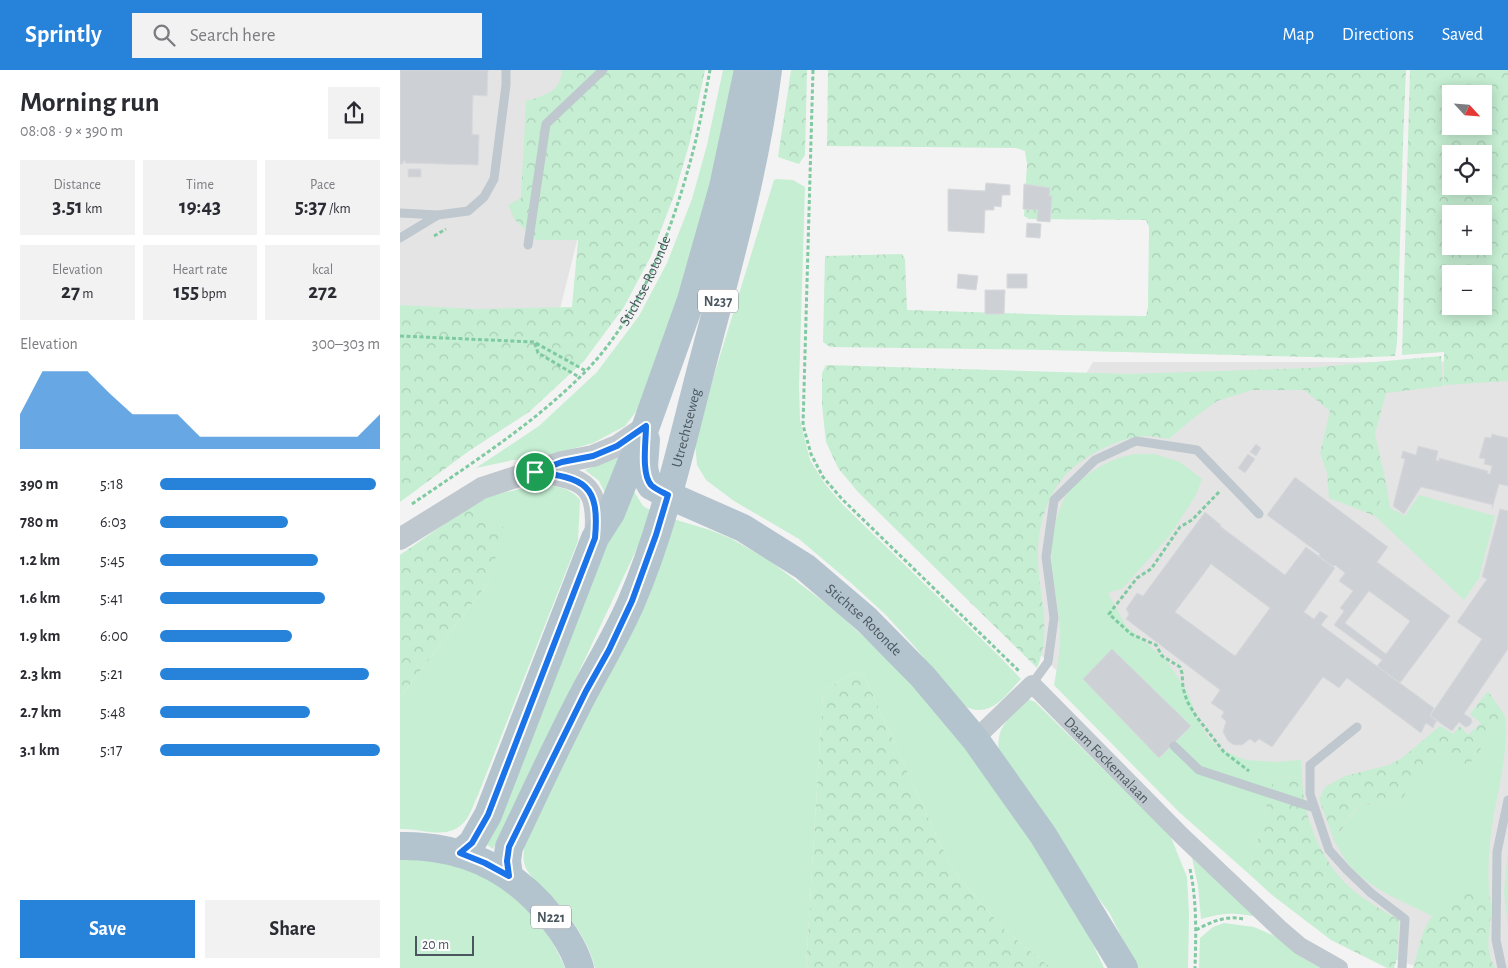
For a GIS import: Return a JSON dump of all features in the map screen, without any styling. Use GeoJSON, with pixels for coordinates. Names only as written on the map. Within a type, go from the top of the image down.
{"type":"FeatureCollection","features":[{"type":"Feature","properties":{"kind":"main road","name":"N237"},"geometry":{"type":"LineString","coordinates":[[460,853],[472,843],[488,815],[595,538],[611,513],[646,426],[694,290],[723,187],[748,70]]}},
{"type":"Feature","properties":{"kind":"main road","name":"Utrechtseweg"},"geometry":{"type":"LineString","coordinates":[[509,876],[507,861],[509,847],[586,691],[609,650],[632,601],[656,535],[742,212],[764,106],[768,70]]}},
{"type":"Feature","properties":{"kind":"main road","name":"Stichtse Rotonde"},"geometry":{"type":"LineString","coordinates":[[646,426],[644,467],[646,477],[652,486],[743,528],[805,567],[867,620],[923,677],[975,740],[1048,843],[1124,968]]}},
{"type":"Feature","properties":{"kind":"main road","name":"N221"},"geometry":{"type":"LineString","coordinates":[[400,846],[422,846],[460,853],[485,863],[509,876],[538,900],[562,931],[580,968]]}},
{"type":"Feature","properties":{"kind":"street"},"geometry":{"type":"LineString","coordinates":[[400,540],[482,488],[562,462],[593,456],[617,446],[646,426]]}},
{"type":"Feature","properties":{"kind":"street"},"geometry":{"type":"LineString","coordinates":[[535,472],[561,475],[580,482],[590,492],[595,502],[597,519],[595,538]]}},
{"type":"Feature","properties":{"kind":"street"},"geometry":{"type":"LineString","coordinates":[[975,740],[1032,684]]}},
{"type":"Feature","properties":{"kind":"street","name":"Daam Fockemalaan"},"geometry":{"type":"LineString","coordinates":[[1032,684],[1182,836],[1300,946],[1339,968]]}},
{"type":"Feature","properties":{"kind":"lane"},"geometry":{"type":"LineString","coordinates":[[403,215],[438,215],[468,211],[484,197],[494,179],[506,86],[506,70]]}},
{"type":"Feature","properties":{"kind":"lane"},"geometry":{"type":"LineString","coordinates":[[528,245],[546,124],[603,70]]}},
{"type":"Feature","properties":{"kind":"lane"},"geometry":{"type":"LineString","coordinates":[[400,238],[438,215]]}},
{"type":"Feature","properties":{"kind":"lane"},"geometry":{"type":"LineString","coordinates":[[1032,684],[1048,662],[1054,618],[1046,557],[1054,500],[1095,460],[1136,440],[1197,450],[1259,514]]}},
{"type":"Feature","properties":{"kind":"lane"},"geometry":{"type":"LineString","coordinates":[[1357,727],[1310,765],[1310,794],[1330,850],[1347,870],[1405,919],[1402,968]]}},
{"type":"Feature","properties":{"kind":"lane"},"geometry":{"type":"LineString","coordinates":[[1174,746],[1199,770],[1315,808]]}},
{"type":"Feature","properties":{"kind":"lane"},"geometry":{"type":"LineString","coordinates":[[1502,968],[1496,940],[1497,852],[1508,800]]}},
{"type":"Feature","properties":{"kind":"path","name":"Stichtse Rotonde"},"geometry":{"type":"LineString","coordinates":[[408,508],[535,417],[586,371],[614,338],[641,293],[669,231],[690,165],[710,70]]}},
{"type":"Feature","properties":{"kind":"path"},"geometry":{"type":"LineString","coordinates":[[813,70],[803,416],[803,425],[810,454],[823,477],[842,499],[1032,684]]}},
{"type":"Feature","properties":{"kind":"path"},"geometry":{"type":"LineString","coordinates":[[400,336],[534,342],[586,371]]}},
{"type":"Feature","properties":{"kind":"path"},"geometry":{"type":"LineString","coordinates":[[534,342],[538,353],[579,377]]}},
{"type":"Feature","properties":{"kind":"path"},"geometry":{"type":"LineString","coordinates":[[1229,483],[1192,520],[1180,527],[1151,569],[1137,578],[1109,614],[1131,634],[1156,644],[1162,656],[1180,667],[1187,701],[1196,716],[1224,752],[1249,771],[1254,788]]}},
{"type":"Feature","properties":{"kind":"path"},"geometry":{"type":"LineString","coordinates":[[1182,836],[1192,881],[1196,930],[1195,968]]}},
{"type":"Feature","properties":{"kind":"path"},"geometry":{"type":"LineString","coordinates":[[1196,930],[1214,920],[1236,918],[1245,920]]}},
{"type":"Feature","properties":{"kind":"shaded area"},"geometry":{"type":"Polygon","coordinates":[[[400,70],[664,70],[592,181],[554,333],[400,327],[400,70]]]}},
{"type":"Feature","properties":{"kind":"shaded area"},"geometry":{"type":"Polygon","coordinates":[[[1508,360],[1508,968],[1419,968],[1346,939],[1202,818],[965,578],[1093,362],[1421,362],[1508,360]]]}},
{"type":"Feature","properties":{"kind":"green space"},"geometry":{"type":"Polygon","coordinates":[[[562,70],[705,70],[690,141],[675,193],[651,256],[624,307],[584,361],[529,412],[469,451],[400,502],[400,305],[477,309],[572,307],[578,240],[536,240],[515,220],[508,205],[521,198],[526,101],[545,95],[555,88],[561,78],[562,70]]]}},
{"type":"Feature","properties":{"kind":"green space"},"geometry":{"type":"Polygon","coordinates":[[[723,70],[742,70],[716,189],[647,397],[625,426],[593,443],[540,458],[513,460],[476,468],[539,426],[597,372],[639,316],[667,263],[692,199],[707,145],[723,70]]]}},
{"type":"Feature","properties":{"kind":"green space"},"geometry":{"type":"Polygon","coordinates":[[[791,70],[807,70],[805,155],[799,164],[778,157],[791,70]]]}},
{"type":"Feature","properties":{"kind":"green space"},"geometry":{"type":"Polygon","coordinates":[[[828,70],[1406,70],[1395,356],[1349,358],[1046,350],[830,347],[823,342],[825,256],[902,254],[905,259],[907,310],[1146,316],[1148,307],[1149,227],[1146,220],[1029,219],[1024,216],[1027,164],[1025,151],[1016,148],[827,146],[828,70]]]}},
{"type":"Feature","properties":{"kind":"green space"},"geometry":{"type":"Polygon","coordinates":[[[1410,70],[1508,70],[1508,381],[1444,385],[1444,352],[1402,355],[1410,70]]]}},
{"type":"Feature","properties":{"kind":"green space"},"geometry":{"type":"Polygon","coordinates":[[[774,180],[793,180],[805,187],[799,386],[800,420],[810,460],[825,484],[843,505],[1021,679],[1002,700],[988,708],[980,710],[962,705],[915,647],[885,614],[851,583],[799,539],[734,501],[706,480],[697,465],[695,442],[704,408],[774,180]]]}},
{"type":"Feature","properties":{"kind":"green space"},"geometry":{"type":"Polygon","coordinates":[[[1441,356],[1443,386],[1386,393],[1375,434],[1386,483],[1375,516],[1329,498],[1327,473],[1320,453],[1330,411],[1304,390],[1252,390],[1217,401],[1169,439],[1146,436],[1122,440],[1100,450],[1074,467],[1054,490],[1043,518],[1040,532],[1038,563],[1044,616],[1044,641],[1037,668],[858,492],[838,468],[826,442],[822,405],[822,373],[826,365],[1129,374],[1309,368],[1441,356]]]}},
{"type":"Feature","properties":{"kind":"green space"},"geometry":{"type":"Polygon","coordinates":[[[1134,454],[1154,454],[1180,462],[1202,479],[1196,495],[1170,535],[1123,588],[1108,593],[1126,626],[1166,660],[1183,685],[1190,698],[1196,717],[1207,736],[1219,749],[1246,760],[1277,762],[1301,760],[1302,776],[1274,777],[1249,874],[1179,812],[1054,685],[1060,639],[1052,570],[1051,543],[1061,506],[1067,494],[1079,481],[1096,469],[1122,457],[1134,454]]]}},
{"type":"Feature","properties":{"kind":"green space"},"geometry":{"type":"Polygon","coordinates":[[[623,456],[605,493],[599,481],[585,470],[623,456]]]}},
{"type":"Feature","properties":{"kind":"green space"},"geometry":{"type":"Polygon","coordinates":[[[628,482],[643,506],[654,512],[553,727],[493,849],[486,844],[628,482]]]}},
{"type":"Feature","properties":{"kind":"green space"},"geometry":{"type":"Polygon","coordinates":[[[1386,483],[1390,508],[1405,516],[1419,495],[1495,516],[1479,578],[1464,600],[1375,516],[1386,483]]]}},
{"type":"Feature","properties":{"kind":"green space"},"geometry":{"type":"Polygon","coordinates":[[[537,485],[566,489],[580,500],[578,541],[478,795],[466,820],[452,831],[435,832],[400,829],[400,697],[490,580],[469,507],[490,496],[537,485]]]}},
{"type":"Feature","properties":{"kind":"green space"},"geometry":{"type":"Polygon","coordinates":[[[469,507],[503,527],[490,580],[400,697],[400,555],[469,507]]]}},
{"type":"Feature","properties":{"kind":"green space"},"geometry":{"type":"Polygon","coordinates":[[[670,518],[732,539],[770,561],[833,609],[913,681],[1015,810],[1077,910],[1104,968],[1051,968],[1004,929],[959,878],[939,842],[864,675],[856,671],[823,691],[806,968],[595,968],[584,939],[573,922],[560,905],[536,882],[525,867],[524,847],[670,518]]]}},
{"type":"Feature","properties":{"kind":"green space"},"geometry":{"type":"Polygon","coordinates":[[[856,671],[864,675],[939,842],[959,878],[1004,929],[1051,968],[806,968],[823,691],[856,671]]]}},
{"type":"Feature","properties":{"kind":"green space"},"geometry":{"type":"Polygon","coordinates":[[[1488,691],[1505,716],[1468,766],[1456,756],[1447,753],[1431,757],[1418,771],[1400,803],[1363,805],[1357,808],[1334,840],[1319,799],[1325,787],[1345,776],[1389,765],[1402,758],[1440,726],[1453,734],[1460,726],[1468,735],[1481,723],[1470,714],[1488,691]]]}},
{"type":"Feature","properties":{"kind":"green space"},"geometry":{"type":"Polygon","coordinates":[[[1028,699],[1035,702],[1170,835],[1187,877],[1189,915],[1188,968],[1137,968],[1109,912],[1084,880],[999,753],[999,735],[1005,723],[1028,699]]]}},
{"type":"Feature","properties":{"kind":"green space"},"geometry":{"type":"Polygon","coordinates":[[[1505,716],[1504,759],[1494,814],[1488,870],[1489,892],[1480,890],[1465,892],[1451,900],[1432,916],[1389,895],[1359,875],[1346,861],[1334,840],[1358,808],[1363,805],[1400,803],[1418,770],[1431,757],[1438,754],[1447,753],[1456,756],[1468,766],[1505,716]]]}},
{"type":"Feature","properties":{"kind":"green space"},"geometry":{"type":"Polygon","coordinates":[[[1302,776],[1306,809],[1317,842],[1325,857],[1346,884],[1359,895],[1399,920],[1397,959],[1394,968],[1387,968],[1331,940],[1272,895],[1249,874],[1274,777],[1302,776]]]}},
{"type":"Feature","properties":{"kind":"green space"},"geometry":{"type":"Polygon","coordinates":[[[1508,849],[1508,929],[1504,892],[1508,849]]]}},
{"type":"Feature","properties":{"kind":"green space"},"geometry":{"type":"Polygon","coordinates":[[[400,858],[423,859],[453,865],[474,872],[494,883],[529,911],[555,948],[565,968],[400,968],[400,858]]]}},
{"type":"Feature","properties":{"kind":"green space"},"geometry":{"type":"Polygon","coordinates":[[[1192,858],[1257,917],[1229,914],[1201,919],[1198,886],[1192,858]]]}},
{"type":"Feature","properties":{"kind":"green space"},"geometry":{"type":"Polygon","coordinates":[[[1468,888],[1489,892],[1491,909],[1488,946],[1495,968],[1413,968],[1422,936],[1431,918],[1448,900],[1468,888]]]}},
{"type":"Feature","properties":{"kind":"green space"},"geometry":{"type":"Polygon","coordinates":[[[1224,923],[1254,927],[1277,937],[1303,958],[1321,968],[1199,968],[1200,938],[1213,927],[1224,923]]]}},
{"type":"Feature","properties":{"kind":"building"},"geometry":{"type":"Polygon","coordinates":[[[400,70],[488,70],[487,96],[473,95],[472,134],[479,135],[478,165],[405,163],[405,161],[403,161],[403,164],[400,164],[400,70]]]}},
{"type":"Feature","properties":{"kind":"building"},"geometry":{"type":"Polygon","coordinates":[[[408,169],[421,169],[421,177],[408,177],[408,169]]]}},
{"type":"Feature","properties":{"kind":"building"},"geometry":{"type":"Polygon","coordinates":[[[986,183],[1010,185],[1010,195],[1002,195],[1001,207],[994,206],[994,210],[985,210],[984,233],[948,231],[948,189],[985,191],[986,183]]]}},
{"type":"Feature","properties":{"kind":"building"},"geometry":{"type":"Polygon","coordinates":[[[1024,184],[1050,188],[1049,196],[1052,196],[1050,222],[1037,221],[1038,210],[1023,209],[1024,184]]]}},
{"type":"Feature","properties":{"kind":"building"},"geometry":{"type":"Polygon","coordinates":[[[1027,223],[1041,224],[1040,238],[1026,237],[1027,223]]]}},
{"type":"Feature","properties":{"kind":"building"},"geometry":{"type":"Polygon","coordinates":[[[958,274],[978,276],[976,290],[957,288],[958,274]]]}},
{"type":"Feature","properties":{"kind":"building"},"geometry":{"type":"Polygon","coordinates":[[[1007,274],[1027,274],[1027,288],[1007,288],[1007,274]]]}},
{"type":"Feature","properties":{"kind":"building"},"geometry":{"type":"Polygon","coordinates":[[[985,290],[1005,290],[1004,314],[985,314],[985,290]]]}},
{"type":"Feature","properties":{"kind":"building"},"geometry":{"type":"Polygon","coordinates":[[[1492,434],[1508,438],[1508,486],[1499,484],[1492,509],[1493,505],[1421,487],[1404,514],[1393,506],[1405,459],[1401,458],[1403,451],[1416,455],[1418,446],[1438,451],[1436,460],[1439,461],[1439,458],[1488,471],[1487,473],[1490,474],[1492,466],[1484,464],[1485,459],[1479,458],[1485,437],[1491,438],[1492,434]]]}},
{"type":"Feature","properties":{"kind":"building"},"geometry":{"type":"Polygon","coordinates":[[[1256,444],[1261,448],[1256,456],[1250,452],[1256,444]]]}},
{"type":"Feature","properties":{"kind":"building"},"geometry":{"type":"Polygon","coordinates":[[[1248,454],[1255,459],[1245,473],[1238,468],[1248,454]]]}},
{"type":"Feature","properties":{"kind":"building"},"geometry":{"type":"Polygon","coordinates":[[[1295,477],[1388,547],[1377,562],[1450,616],[1400,683],[1377,666],[1382,660],[1334,625],[1344,611],[1340,608],[1353,591],[1339,581],[1345,573],[1318,556],[1320,554],[1267,515],[1295,477]],[[1369,591],[1345,623],[1386,654],[1410,621],[1369,591]]]}},
{"type":"Feature","properties":{"kind":"building"},"geometry":{"type":"Polygon","coordinates":[[[1500,509],[1508,511],[1508,649],[1464,714],[1471,718],[1472,722],[1469,726],[1465,727],[1459,722],[1452,731],[1430,716],[1482,639],[1457,622],[1487,579],[1482,577],[1500,509]]]}},
{"type":"Feature","properties":{"kind":"building"},"geometry":{"type":"Polygon","coordinates":[[[1205,512],[1220,526],[1285,575],[1306,547],[1335,568],[1304,612],[1314,619],[1320,611],[1328,616],[1321,625],[1434,708],[1430,716],[1437,720],[1433,728],[1426,723],[1421,733],[1347,678],[1339,688],[1323,677],[1272,747],[1259,739],[1255,743],[1250,739],[1242,745],[1234,745],[1228,741],[1223,732],[1226,721],[1221,717],[1224,712],[1211,703],[1220,690],[1126,619],[1129,614],[1126,609],[1137,593],[1143,596],[1205,512]],[[1211,564],[1175,612],[1235,656],[1270,608],[1211,564]]]}},
{"type":"Feature","properties":{"kind":"building"},"geometry":{"type":"Polygon","coordinates":[[[1112,649],[1191,726],[1159,758],[1083,679],[1112,649]]]}},
{"type":"Feature","properties":{"kind":"route"},"geometry":{"type":"LineString","coordinates":[[646,426],[644,467],[646,477],[652,486],[668,495],[656,535],[632,601],[509,847],[507,861],[509,876],[485,863],[460,853],[472,843],[488,815],[595,538],[597,519],[595,502],[590,492],[580,482],[561,475],[535,472],[562,462],[593,456],[617,446],[646,426]]}}]}
